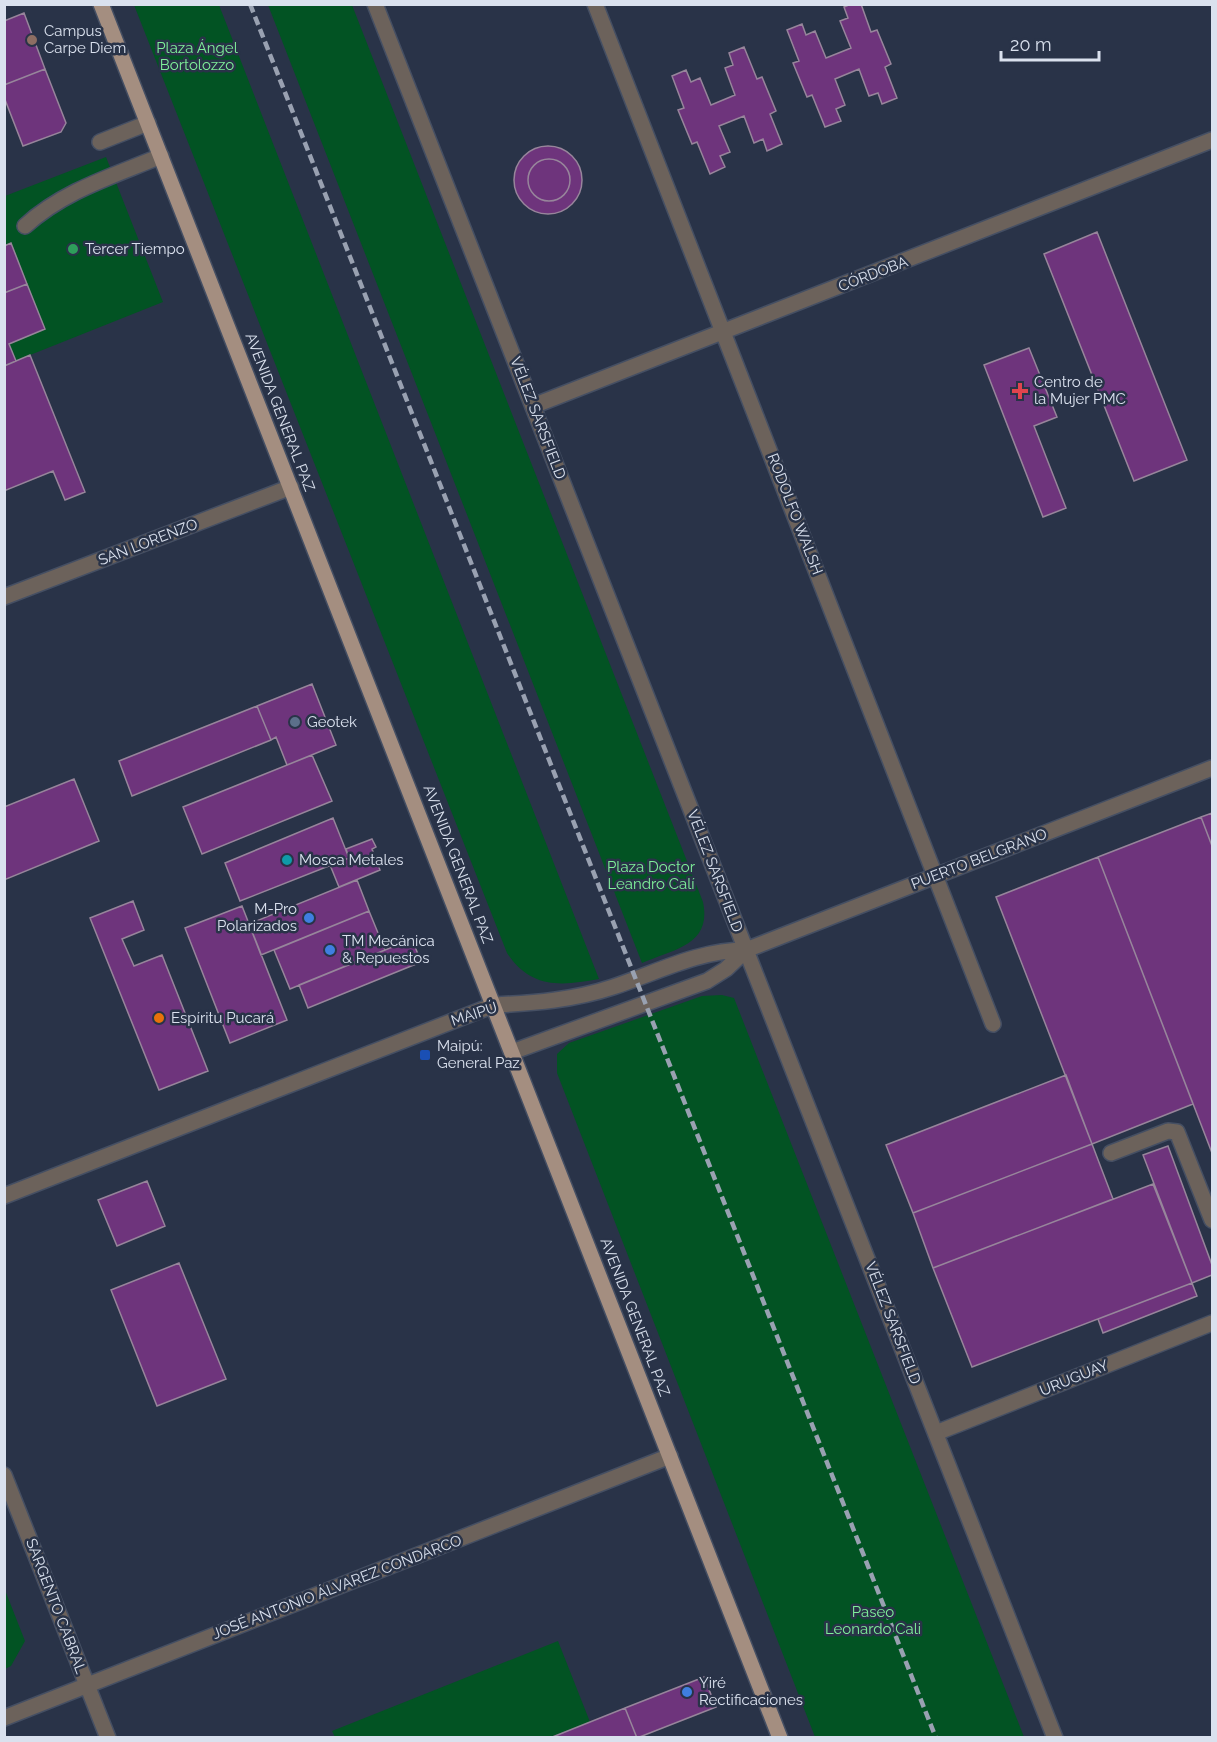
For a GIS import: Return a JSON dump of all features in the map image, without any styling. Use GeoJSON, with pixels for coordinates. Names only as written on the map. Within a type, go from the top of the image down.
{"type":"FeatureCollection","features":[{"type":"Feature","properties":{"kind":"main road","name":"AVENIDA GENERAL PAZ"},"geometry":{"type":"LineString","coordinates":[[101,4],[780,1737]]}},
{"type":"Feature","properties":{"kind":"street","name":"VÉLEZ SARSFIELD"},"geometry":{"type":"LineString","coordinates":[[375,4],[1055,1737]]}},
{"type":"Feature","properties":{"kind":"street","name":"RODOLFO WALSH"},"geometry":{"type":"LineString","coordinates":[[595,4],[937,875],[993,1024]]}},
{"type":"Feature","properties":{"kind":"street"},"geometry":{"type":"LineString","coordinates":[[100,142],[148,123]]}},
{"type":"Feature","properties":{"kind":"street","name":"CÓRDOBA"},"geometry":{"type":"LineString","coordinates":[[533,406],[1212,140]]}},
{"type":"Feature","properties":{"kind":"street"},"geometry":{"type":"LineString","coordinates":[[25,226],[45,208],[64,196],[160,156]]}},
{"type":"Feature","properties":{"kind":"street","name":"SAN LORENZO"},"geometry":{"type":"LineString","coordinates":[[4,597],[291,487]]}},
{"type":"Feature","properties":{"kind":"street","name":"PUERTO BELGRANO"},"geometry":{"type":"LineString","coordinates":[[746,950],[1212,768]]}},
{"type":"Feature","properties":{"kind":"street"},"geometry":{"type":"LineString","coordinates":[[512,1052],[707,981],[726,969],[746,950]]}},
{"type":"Feature","properties":{"kind":"street","name":"MAIPÚ"},"geometry":{"type":"LineString","coordinates":[[4,1196],[494,1005],[568,999],[614,987],[715,951],[746,950]]}},
{"type":"Feature","properties":{"kind":"street"},"geometry":{"type":"LineString","coordinates":[[1111,1153],[1168,1131],[1177,1132],[1212,1220]]}},
{"type":"Feature","properties":{"kind":"street","name":"URUGUAY"},"geometry":{"type":"LineString","coordinates":[[936,1433],[1212,1323]]}},
{"type":"Feature","properties":{"kind":"street","name":"JOSÉ ANTONIO ÁLVAREZ CONDARCO"},"geometry":{"type":"LineString","coordinates":[[4,1718],[670,1456]]}},
{"type":"Feature","properties":{"kind":"street","name":"SARGENTO CABRAL"},"geometry":{"type":"LineString","coordinates":[[4,1475],[108,1737]]}},
{"type":"Feature","properties":{"kind":"green space","name":"Plaza Ángel Bortolozzo"},"geometry":{"type":"Polygon","coordinates":[[[134,5],[219,5],[599,979],[560,983],[537,979],[516,965],[507,953],[134,5]]]}},
{"type":"Feature","properties":{"kind":"green space","name":"Plaza Doctor Leandro Calí"},"geometry":{"type":"Polygon","coordinates":[[[268,5],[352,5],[703,902],[702,928],[696,937],[678,949],[642,963],[268,5]]]}},
{"type":"Feature","properties":{"kind":"green space","name":"Tercer Tiempo"},"geometry":{"type":"Polygon","coordinates":[[[106,157],[163,302],[5,365],[5,196],[106,157]]]}},
{"type":"Feature","properties":{"kind":"green space","name":"Paseo Leonardo Cali"},"geometry":{"type":"Polygon","coordinates":[[[722,995],[734,998],[1024,1737],[815,1737],[557,1073],[557,1054],[569,1043],[702,996],[722,995]]]}},
{"type":"Feature","properties":{"kind":"green space"},"geometry":{"type":"Polygon","coordinates":[[[5,1590],[25,1641],[11,1666],[5,1669],[5,1590]]]}},
{"type":"Feature","properties":{"kind":"green space"},"geometry":{"type":"Polygon","coordinates":[[[558,1641],[590,1722],[550,1737],[335,1737],[332,1731],[558,1641]]]}},
{"type":"Feature","properties":{"kind":"building"},"geometry":{"type":"Polygon","coordinates":[[[861,4],[871,32],[877,30],[891,64],[885,67],[897,98],[882,104],[878,93],[869,96],[859,69],[835,79],[845,105],[836,109],[841,121],[825,127],[812,95],[807,97],[793,63],[799,61],[787,30],[802,24],[806,35],[815,31],[826,58],[851,48],[840,21],[848,18],[844,7],[861,4]]]}},
{"type":"Feature","properties":{"kind":"building"},"geometry":{"type":"Polygon","coordinates":[[[24,13],[45,69],[4,85],[4,21],[24,13]]]}},
{"type":"Feature","properties":{"kind":"building"},"geometry":{"type":"Polygon","coordinates":[[[744,47],[757,79],[762,77],[776,111],[770,114],[782,144],[767,151],[763,139],[754,143],[744,116],[719,126],[730,152],[720,156],[725,167],[710,174],[697,142],[692,144],[678,110],[684,108],[672,76],[686,70],[691,82],[700,78],[711,105],[735,95],[725,68],[733,65],[729,53],[744,47]]]}},
{"type":"Feature","properties":{"kind":"building"},"geometry":{"type":"Polygon","coordinates":[[[45,69],[66,123],[61,132],[23,146],[4,97],[4,85],[45,69]]]}},
{"type":"Feature","properties":{"kind":"building"},"geometry":{"type":"Polygon","coordinates":[[[555,146],[567,152],[576,161],[582,173],[580,193],[572,204],[555,214],[541,214],[524,204],[516,193],[514,173],[524,156],[535,148],[555,146]]]}},
{"type":"Feature","properties":{"kind":"building"},"geometry":{"type":"Polygon","coordinates":[[[549,159],[557,160],[564,165],[569,172],[569,188],[564,195],[557,200],[549,201],[541,200],[534,195],[529,188],[528,180],[529,172],[534,165],[541,160],[549,159]]]}},
{"type":"Feature","properties":{"kind":"building"},"geometry":{"type":"Polygon","coordinates":[[[1097,232],[1187,460],[1134,481],[1044,254],[1097,232]]]}},
{"type":"Feature","properties":{"kind":"building"},"geometry":{"type":"Polygon","coordinates":[[[11,243],[27,284],[4,293],[4,246],[11,243]]]}},
{"type":"Feature","properties":{"kind":"building"},"geometry":{"type":"Polygon","coordinates":[[[27,284],[45,329],[9,344],[16,361],[4,366],[4,293],[27,284]]]}},
{"type":"Feature","properties":{"kind":"building"},"geometry":{"type":"Polygon","coordinates":[[[1029,348],[1057,417],[1034,426],[1066,508],[1043,517],[984,365],[1029,348]]]}},
{"type":"Feature","properties":{"kind":"building"},"geometry":{"type":"Polygon","coordinates":[[[30,355],[85,492],[65,500],[53,471],[4,491],[4,366],[30,355]]]}},
{"type":"Feature","properties":{"kind":"building","name":"Geotek"},"geometry":{"type":"Polygon","coordinates":[[[312,684],[336,745],[287,765],[276,737],[271,740],[257,706],[312,684]]]}},
{"type":"Feature","properties":{"kind":"building"},"geometry":{"type":"Polygon","coordinates":[[[257,706],[271,740],[132,796],[119,761],[257,706]]]}},
{"type":"Feature","properties":{"kind":"building"},"geometry":{"type":"Polygon","coordinates":[[[312,755],[332,801],[202,854],[183,807],[312,755]]]}},
{"type":"Feature","properties":{"kind":"building"},"geometry":{"type":"Polygon","coordinates":[[[74,779],[99,841],[4,880],[4,807],[74,779]]]}},
{"type":"Feature","properties":{"kind":"building"},"geometry":{"type":"Polygon","coordinates":[[[1212,813],[1212,846],[1201,817],[1212,813]]]}},
{"type":"Feature","properties":{"kind":"building"},"geometry":{"type":"Polygon","coordinates":[[[1201,817],[1212,846],[1212,1153],[1098,857],[1201,817]]]}},
{"type":"Feature","properties":{"kind":"building","name":"Mosca Metales"},"geometry":{"type":"Polygon","coordinates":[[[333,818],[349,858],[240,901],[225,863],[333,818]]]}},
{"type":"Feature","properties":{"kind":"building"},"geometry":{"type":"Polygon","coordinates":[[[372,839],[376,847],[372,849],[380,870],[339,887],[330,865],[349,858],[346,849],[372,839]]]}},
{"type":"Feature","properties":{"kind":"building"},"geometry":{"type":"Polygon","coordinates":[[[1098,857],[1193,1104],[1092,1144],[996,897],[1098,857]]]}},
{"type":"Feature","properties":{"kind":"building","name":"M-Pro Polarizados"},"geometry":{"type":"Polygon","coordinates":[[[357,880],[369,911],[261,955],[249,924],[357,880]]]}},
{"type":"Feature","properties":{"kind":"building","name":"Espíritu Pucará"},"geometry":{"type":"Polygon","coordinates":[[[133,901],[144,930],[122,939],[134,966],[162,955],[208,1071],[159,1090],[90,918],[133,901]]]}},
{"type":"Feature","properties":{"kind":"building"},"geometry":{"type":"Polygon","coordinates":[[[242,906],[287,1020],[230,1043],[185,928],[242,906]]]}},
{"type":"Feature","properties":{"kind":"building","name":"TM Mecánica & Repuestos"},"geometry":{"type":"Polygon","coordinates":[[[369,911],[385,950],[290,989],[274,950],[369,911]]]}},
{"type":"Feature","properties":{"kind":"building"},"geometry":{"type":"Polygon","coordinates":[[[412,939],[421,962],[308,1008],[299,985],[412,939]]]}},
{"type":"Feature","properties":{"kind":"building"},"geometry":{"type":"Polygon","coordinates":[[[1066,1075],[1092,1144],[913,1213],[886,1145],[1066,1075]]]}},
{"type":"Feature","properties":{"kind":"building"},"geometry":{"type":"Polygon","coordinates":[[[1092,1144],[1113,1199],[933,1268],[913,1213],[1092,1144]]]}},
{"type":"Feature","properties":{"kind":"building"},"geometry":{"type":"Polygon","coordinates":[[[1168,1146],[1212,1265],[1212,1275],[1192,1283],[1143,1155],[1168,1146]]]}},
{"type":"Feature","properties":{"kind":"building"},"geometry":{"type":"Polygon","coordinates":[[[147,1181],[165,1226],[117,1246],[98,1200],[147,1181]]]}},
{"type":"Feature","properties":{"kind":"building"},"geometry":{"type":"Polygon","coordinates":[[[1153,1184],[1192,1283],[972,1367],[933,1268],[1153,1184]]]}},
{"type":"Feature","properties":{"kind":"building"},"geometry":{"type":"Polygon","coordinates":[[[179,1263],[226,1379],[157,1406],[111,1290],[179,1263]]]}},
{"type":"Feature","properties":{"kind":"building"},"geometry":{"type":"Polygon","coordinates":[[[1192,1283],[1197,1296],[1103,1333],[1098,1319],[1192,1283]]]}},
{"type":"Feature","properties":{"kind":"building","name":"Yiré Rectificaciones"},"geometry":{"type":"Polygon","coordinates":[[[704,1677],[716,1707],[637,1738],[625,1708],[704,1677]]]}},
{"type":"Feature","properties":{"kind":"building"},"geometry":{"type":"Polygon","coordinates":[[[625,1708],[637,1738],[550,1738],[625,1708]]]}},
{"type":"Feature","properties":{"kind":"railway"},"geometry":{"type":"LineString","coordinates":[[250,4],[936,1738]]}},
{"type":"Feature","properties":{"kind":"place","name":"Campus Carpe Diem"},"geometry":{"type":"Point","coordinates":[32,40]}},
{"type":"Feature","properties":{"kind":"place","name":"Tercer Tiempo"},"geometry":{"type":"Point","coordinates":[73,249]}},
{"type":"Feature","properties":{"kind":"place","name":"Centro de la Mujer PMC"},"geometry":{"type":"Point","coordinates":[1020,391]}},
{"type":"Feature","properties":{"kind":"place","name":"Geotek"},"geometry":{"type":"Point","coordinates":[295,722]}},
{"type":"Feature","properties":{"kind":"place","name":"Mosca Metales"},"geometry":{"type":"Point","coordinates":[287,860]}},
{"type":"Feature","properties":{"kind":"place","name":"M-Pro Polarizados"},"geometry":{"type":"Point","coordinates":[309,918]}},
{"type":"Feature","properties":{"kind":"place","name":"TM Mecánica & Repuestos"},"geometry":{"type":"Point","coordinates":[330,950]}},
{"type":"Feature","properties":{"kind":"place","name":"Espíritu Pucará"},"geometry":{"type":"Point","coordinates":[159,1018]}},
{"type":"Feature","properties":{"kind":"place","name":"Maipú: General Paz"},"geometry":{"type":"Point","coordinates":[425,1055]}},
{"type":"Feature","properties":{"kind":"place","name":"Yiré Rectificaciones"},"geometry":{"type":"Point","coordinates":[687,1692]}}]}
